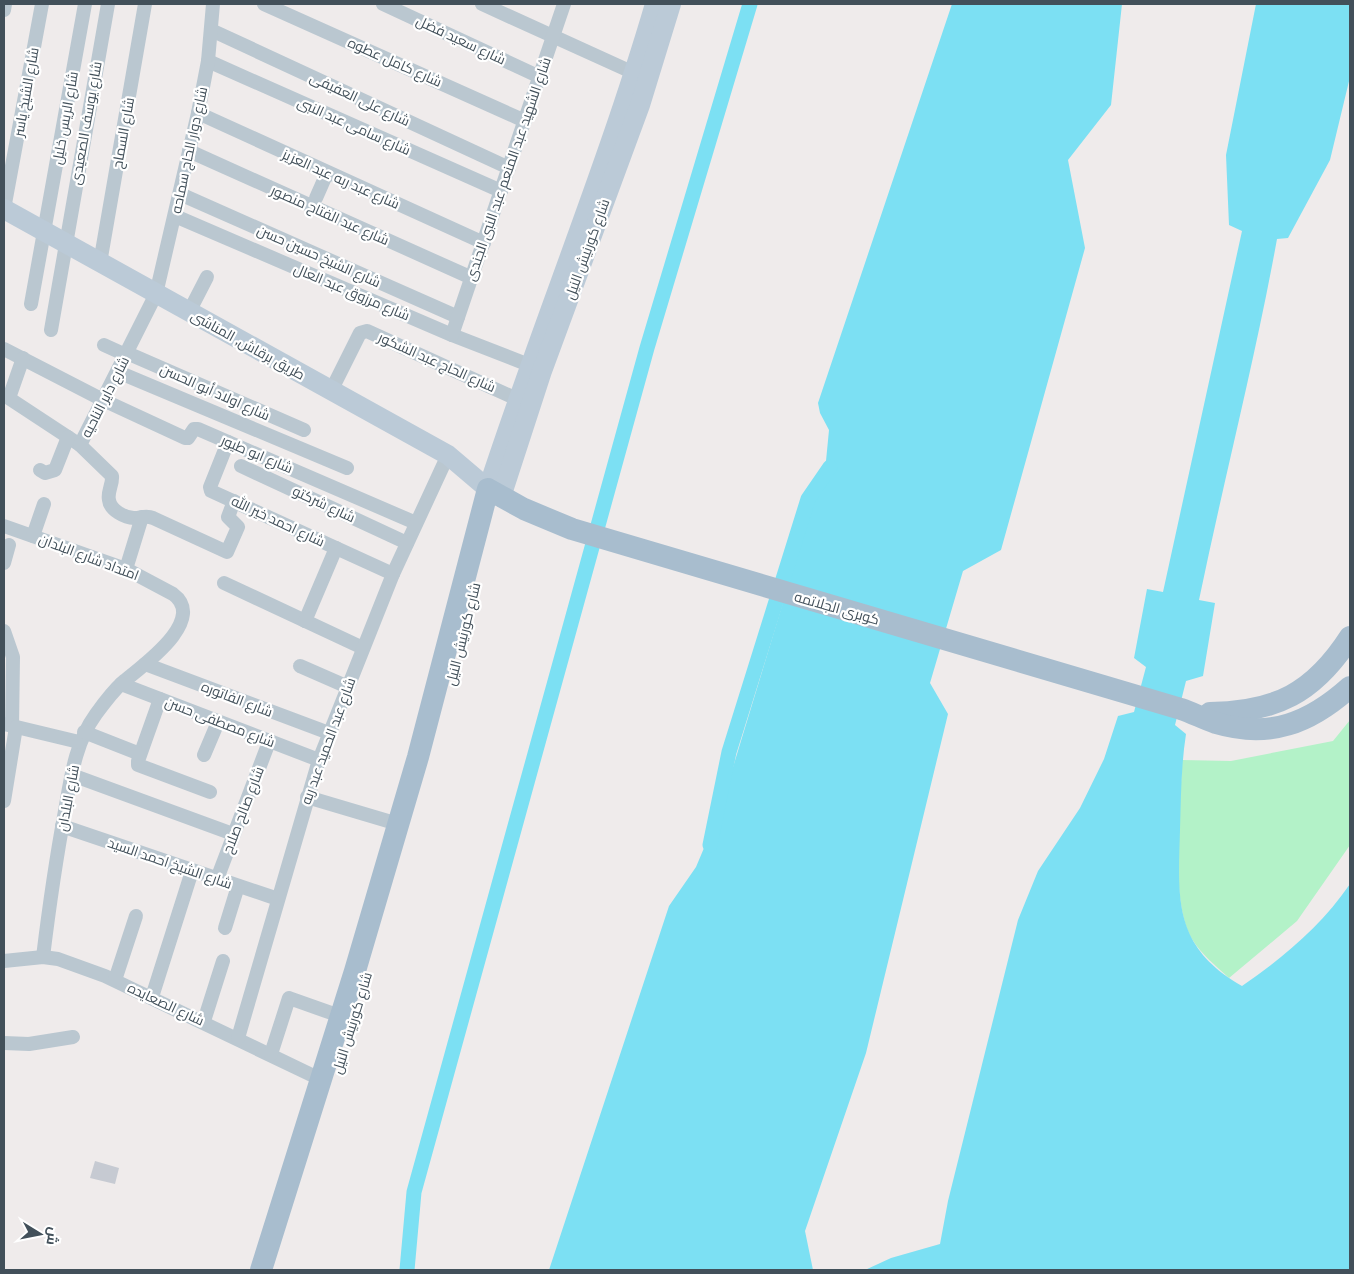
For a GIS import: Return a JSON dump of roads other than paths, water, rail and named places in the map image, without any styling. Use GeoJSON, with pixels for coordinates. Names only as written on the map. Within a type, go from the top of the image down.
{"type":"FeatureCollection","features":[{"type":"Feature","properties":{"kind":"main road","name":"شارع كورنيش النيل"},"geometry":{"type":"LineString","coordinates":[[633,102],[634,73],[656,4]]}},
{"type":"Feature","properties":{"kind":"main road","name":"شارع كورنيش النيل"},"geometry":{"type":"LineString","coordinates":[[261,1270],[316,1116],[413,822],[444,710],[517,399],[529,365],[561,297],[671,4]]}},
{"type":"Feature","properties":{"kind":"main road","name":"طريق برقاش, المناشى"},"geometry":{"type":"LineString","coordinates":[[4,209],[448,455],[494,493]]}},
{"type":"Feature","properties":{"kind":"main road","name":"شارع كورنيش النيل"},"geometry":{"type":"LineString","coordinates":[[274,1270],[316,1116],[320,1079],[398,824],[494,493],[542,371],[561,297]]}},
{"type":"Feature","properties":{"kind":"main road","name":"كوبرى الجلاتمه"},"geometry":{"type":"LineString","coordinates":[[494,493],[547,520],[572,529],[1186,711]]}},
{"type":"Feature","properties":{"kind":"main road"},"geometry":{"type":"LineString","coordinates":[[1186,711],[1241,712],[1263,708],[1285,699],[1312,683],[1335,661],[1350,637]]}},
{"type":"Feature","properties":{"kind":"main road"},"geometry":{"type":"LineString","coordinates":[[1186,711],[1231,727],[1259,730],[1281,728],[1306,719],[1350,687]]}},
{"type":"Feature","properties":{"kind":"street"},"geometry":{"type":"LineString","coordinates":[[4,10],[5,4]]}},
{"type":"Feature","properties":{"kind":"street","name":"شارع الشيخ ياسر"},"geometry":{"type":"LineString","coordinates":[[4,209],[42,4]]}},
{"type":"Feature","properties":{"kind":"street","name":"شارع الريس خليل"},"geometry":{"type":"LineString","coordinates":[[31,304],[85,4]]}},
{"type":"Feature","properties":{"kind":"street","name":"شارع يوسف الصعيدى"},"geometry":{"type":"LineString","coordinates":[[51,330],[108,4]]}},
{"type":"Feature","properties":{"kind":"street","name":"شارع السماح"},"geometry":{"type":"LineString","coordinates":[[100,263],[145,4]]}},
{"type":"Feature","properties":{"kind":"street","name":"شارع دوار الحاج سماحه"},"geometry":{"type":"LineString","coordinates":[[156,294],[198,113],[208,61],[213,4]]}},
{"type":"Feature","properties":{"kind":"street","name":"شارع كامل عطوه"},"geometry":{"type":"LineString","coordinates":[[264,4],[525,121]]}},
{"type":"Feature","properties":{"kind":"street","name":"شارع سعيد فضل"},"geometry":{"type":"LineString","coordinates":[[383,4],[540,77]]}},
{"type":"Feature","properties":{"kind":"street"},"geometry":{"type":"LineString","coordinates":[[482,4],[634,73]]}},
{"type":"Feature","properties":{"kind":"street","name":"شارع الشهيد عبد المنعم عبد النبى الجندى"},"geometry":{"type":"LineString","coordinates":[[452,335],[564,4]]}},
{"type":"Feature","properties":{"kind":"street","name":"شارع على العفيفى"},"geometry":{"type":"LineString","coordinates":[[210,30],[509,168]]}},
{"type":"Feature","properties":{"kind":"street","name":"شارع سامى عبد النبى"},"geometry":{"type":"LineString","coordinates":[[208,61],[502,191]]}},
{"type":"Feature","properties":{"kind":"street","name":"شارع عبد ربه عبد العزيز"},"geometry":{"type":"LineString","coordinates":[[198,113],[484,243]]}},
{"type":"Feature","properties":{"kind":"street","name":"شارع عبد الفتاح منصور"},"geometry":{"type":"LineString","coordinates":[[189,151],[472,278]]}},
{"type":"Feature","properties":{"kind":"street"},"geometry":{"type":"LineString","coordinates":[[316,198],[327,173]]}},
{"type":"Feature","properties":{"kind":"street","name":"شارع الشيخ حسين حسن"},"geometry":{"type":"LineString","coordinates":[[180,194],[458,317]]}},
{"type":"Feature","properties":{"kind":"street","name":"شارع مرزوق عبد العال"},"geometry":{"type":"LineString","coordinates":[[175,216],[452,335],[529,365]]}},
{"type":"Feature","properties":{"kind":"street"},"geometry":{"type":"LineString","coordinates":[[190,312],[207,277]]}},
{"type":"Feature","properties":{"kind":"street","name":"شارع داير الناحيه"},"geometry":{"type":"LineString","coordinates":[[6,398],[80,445],[156,294]]}},
{"type":"Feature","properties":{"kind":"street","name":"شارع الحاج عبد الشكور"},"geometry":{"type":"LineString","coordinates":[[331,391],[360,333],[367,331],[517,399]]}},
{"type":"Feature","properties":{"kind":"street","name":"شارع اولاد أبو الحسن"},"geometry":{"type":"LineString","coordinates":[[104,345],[304,430]]}},
{"type":"Feature","properties":{"kind":"street"},"geometry":{"type":"LineString","coordinates":[[4,348],[103,400]]}},
{"type":"Feature","properties":{"kind":"street"},"geometry":{"type":"LineString","coordinates":[[6,398],[23,358]]}},
{"type":"Feature","properties":{"kind":"street"},"geometry":{"type":"LineString","coordinates":[[118,372],[347,468]]}},
{"type":"Feature","properties":{"kind":"street","name":"شارع ابو طيور"},"geometry":{"type":"LineString","coordinates":[[103,400],[185,438],[188,438],[196,428],[416,522]]}},
{"type":"Feature","properties":{"kind":"street"},"geometry":{"type":"LineString","coordinates":[[40,470],[45,473],[56,470],[68,437]]}},
{"type":"Feature","properties":{"kind":"street","name":"شارع احمد خير الله"},"geometry":{"type":"LineString","coordinates":[[228,442],[210,488],[234,501],[392,574]]}},
{"type":"Feature","properties":{"kind":"street"},"geometry":{"type":"LineString","coordinates":[[80,445],[112,476],[109,501],[114,510],[132,518],[142,516],[153,518],[227,552],[238,527],[228,517],[234,501]]}},
{"type":"Feature","properties":{"kind":"street","name":"شارع عبد الحميد عبد ربه"},"geometry":{"type":"LineString","coordinates":[[238,1038],[319,760],[392,574],[448,455]]}},
{"type":"Feature","properties":{"kind":"street","name":"شارع شركتو"},"geometry":{"type":"LineString","coordinates":[[241,466],[407,543]]}},
{"type":"Feature","properties":{"kind":"street"},"geometry":{"type":"LineString","coordinates":[[32,536],[44,504]]}},
{"type":"Feature","properties":{"kind":"street"},"geometry":{"type":"LineString","coordinates":[[126,569],[142,516]]}},
{"type":"Feature","properties":{"kind":"street","name":"امتداد شارع البلدان"},"geometry":{"type":"LineString","coordinates":[[4,526],[126,569],[179,598],[184,608],[182,618],[164,648],[145,664]]}},
{"type":"Feature","properties":{"kind":"street"},"geometry":{"type":"LineString","coordinates":[[4,563],[9,545]]}},
{"type":"Feature","properties":{"kind":"street"},"geometry":{"type":"LineString","coordinates":[[305,621],[336,548]]}},
{"type":"Feature","properties":{"kind":"street"},"geometry":{"type":"LineString","coordinates":[[224,583],[363,648]]}},
{"type":"Feature","properties":{"kind":"street"},"geometry":{"type":"LineString","coordinates":[[4,631],[13,657],[4,801]]}},
{"type":"Feature","properties":{"kind":"street","name":"شارع البلدان"},"geometry":{"type":"LineString","coordinates":[[43,957],[52,880],[72,775],[82,737],[95,715],[121,684],[145,664]]}},
{"type":"Feature","properties":{"kind":"street","name":"شارع الفاتوره"},"geometry":{"type":"LineString","coordinates":[[145,664],[329,734]]}},
{"type":"Feature","properties":{"kind":"street"},"geometry":{"type":"LineString","coordinates":[[300,666],[348,687]]}},
{"type":"Feature","properties":{"kind":"street","name":"شارع مصطفى حسن"},"geometry":{"type":"LineString","coordinates":[[121,684],[319,760]]}},
{"type":"Feature","properties":{"kind":"street"},"geometry":{"type":"LineString","coordinates":[[160,699],[138,763],[140,766],[210,792]]}},
{"type":"Feature","properties":{"kind":"street"},"geometry":{"type":"LineString","coordinates":[[204,755],[218,722]]}},
{"type":"Feature","properties":{"kind":"street"},"geometry":{"type":"LineString","coordinates":[[10,725],[82,737],[140,754]]}},
{"type":"Feature","properties":{"kind":"street","name":"شارع صالح صلاح"},"geometry":{"type":"LineString","coordinates":[[217,879],[269,742]]}},
{"type":"Feature","properties":{"kind":"street"},"geometry":{"type":"LineString","coordinates":[[72,775],[233,834]]}},
{"type":"Feature","properties":{"kind":"street"},"geometry":{"type":"LineString","coordinates":[[307,797],[398,824]]}},
{"type":"Feature","properties":{"kind":"street","name":"شارع الشيخ احمد السيد"},"geometry":{"type":"LineString","coordinates":[[62,826],[278,899]]}},
{"type":"Feature","properties":{"kind":"street"},"geometry":{"type":"LineString","coordinates":[[152,997],[192,871]]}},
{"type":"Feature","properties":{"kind":"street"},"geometry":{"type":"LineString","coordinates":[[225,928],[238,886]]}},
{"type":"Feature","properties":{"kind":"street"},"geometry":{"type":"LineString","coordinates":[[115,980],[136,916]]}},
{"type":"Feature","properties":{"kind":"street","name":"شارع الصعايده"},"geometry":{"type":"LineString","coordinates":[[4,960],[43,957],[58,959],[115,980],[320,1079]]}},
{"type":"Feature","properties":{"kind":"street"},"geometry":{"type":"LineString","coordinates":[[204,1022],[223,961]]}},
{"type":"Feature","properties":{"kind":"street"},"geometry":{"type":"LineString","coordinates":[[271,1054],[289,998],[340,1016]]}},
{"type":"Feature","properties":{"kind":"street"},"geometry":{"type":"LineString","coordinates":[[4,1043],[29,1044],[73,1038]]}},
{"type":"Feature","properties":{"kind":"water"},"geometry":{"type":"Polygon","coordinates":[[[952,4],[1122,4],[1111,105],[1068,160],[1085,248],[1001,550],[963,571],[930,683],[948,714],[866,1053],[805,1231],[813,1270],[549,1270],[669,906],[696,867],[720,810],[826,461],[829,430],[820,413],[818,403],[952,4]]]}},
{"type":"Feature","properties":{"kind":"water"},"geometry":{"type":"Polygon","coordinates":[[[1256,4],[1350,4],[1350,77],[1330,160],[1288,238],[1277,239],[1199,600],[1215,603],[1203,676],[1186,681],[1175,725],[1186,734],[1181,794],[1179,878],[1184,919],[1192,938],[1203,955],[1219,971],[1242,986],[1273,964],[1301,940],[1327,914],[1350,884],[1350,1270],[865,1270],[891,1258],[940,1244],[948,1201],[1018,920],[1038,871],[1080,808],[1104,759],[1118,716],[1134,712],[1146,667],[1134,658],[1147,589],[1163,592],[1242,231],[1229,225],[1226,155],[1256,4]]]}},
{"type":"Feature","properties":{"kind":"waterway"},"geometry":{"type":"LineString","coordinates":[[407,1270],[414,1192],[647,348],[750,4]]}},
{"type":"Feature","properties":{"kind":"waterway"},"geometry":{"type":"LineString","coordinates":[[710,845],[729,752],[808,499],[830,467]]}}]}
